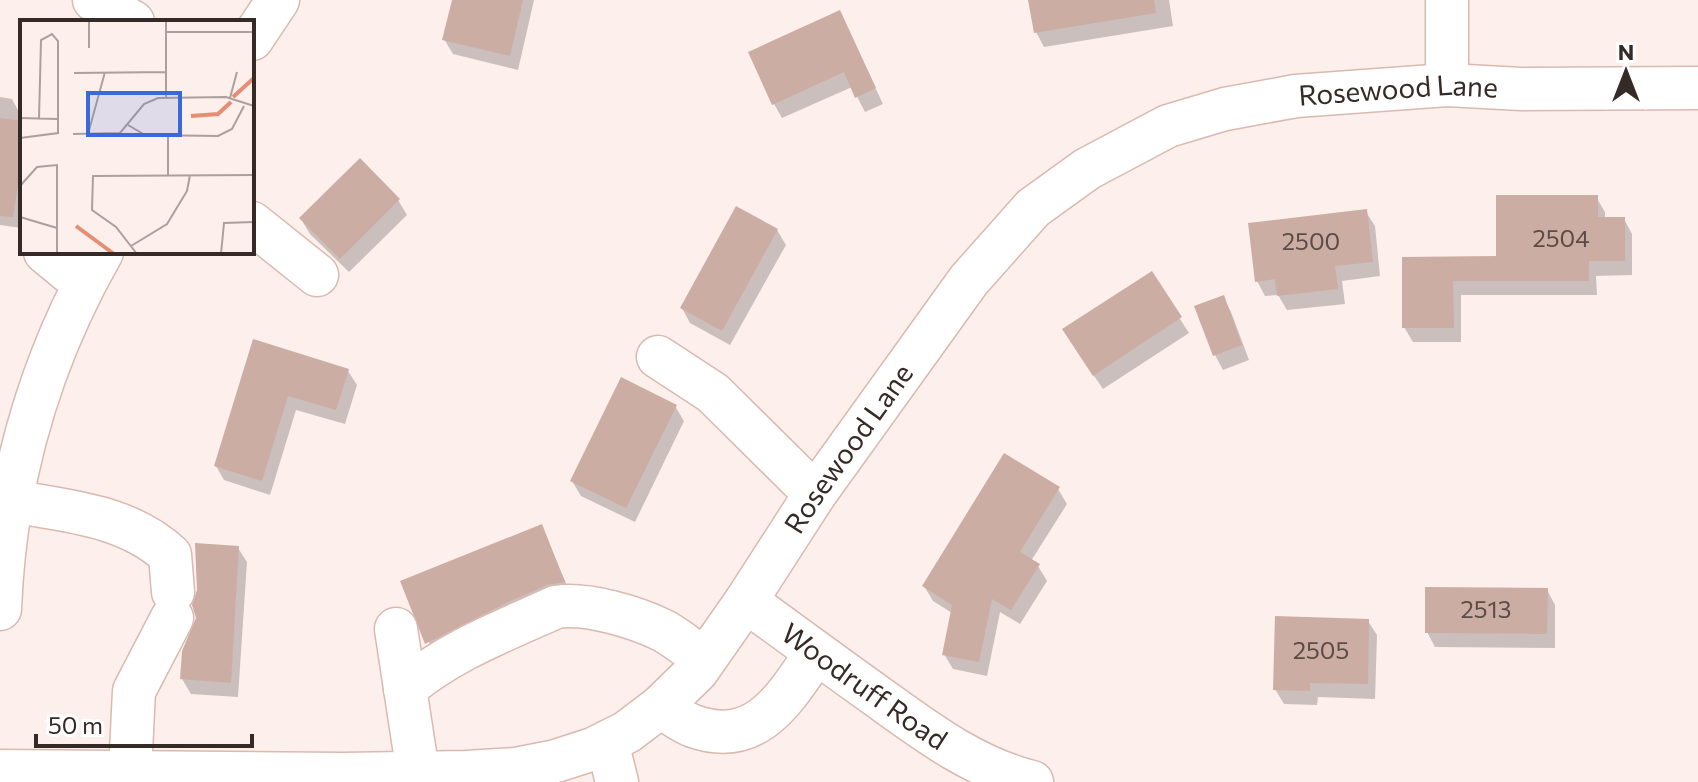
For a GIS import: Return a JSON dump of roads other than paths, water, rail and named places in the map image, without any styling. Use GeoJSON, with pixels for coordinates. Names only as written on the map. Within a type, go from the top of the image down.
{"type":"FeatureCollection","features":[{"type":"Feature","properties":{"kind":"street"},"geometry":{"type":"LineString","coordinates":[[94,0],[129,20]]}},
{"type":"Feature","properties":{"kind":"street"},"geometry":{"type":"LineString","coordinates":[[254,36],[278,0]]}},
{"type":"Feature","properties":{"kind":"street"},"geometry":{"type":"LineString","coordinates":[[1447,0],[1447,85]]}},
{"type":"Feature","properties":{"kind":"street","name":"Rosewood Lane"},"geometry":{"type":"LineString","coordinates":[[0,771],[130,772],[204,777],[423,776],[515,769],[543,773],[627,732],[660,707],[697,671],[815,494],[969,280],[1033,208],[1087,169],[1168,126],[1225,109],[1296,96],[1447,85],[1521,89],[1698,88]]}},
{"type":"Feature","properties":{"kind":"street"},"geometry":{"type":"LineString","coordinates":[[254,225],[317,275]]}},
{"type":"Feature","properties":{"kind":"street"},"geometry":{"type":"LineString","coordinates":[[0,609],[8,488],[56,344],[93,268],[51,254]]}},
{"type":"Feature","properties":{"kind":"street"},"geometry":{"type":"LineString","coordinates":[[658,357],[713,393],[815,494]]}},
{"type":"Feature","properties":{"kind":"street"},"geometry":{"type":"LineString","coordinates":[[8,488],[120,523],[154,541],[170,555],[172,605],[134,691],[130,772]]}},
{"type":"Feature","properties":{"kind":"street","name":"Woodruff Road"},"geometry":{"type":"LineString","coordinates":[[746,601],[969,759],[1006,776],[1032,782]]}},
{"type":"Feature","properties":{"kind":"street"},"geometry":{"type":"LineString","coordinates":[[405,689],[450,655],[556,607],[572,604],[593,607],[663,631],[705,659]]}},
{"type":"Feature","properties":{"kind":"street"},"geometry":{"type":"LineString","coordinates":[[396,629],[423,776]]}},
{"type":"Feature","properties":{"kind":"street"},"geometry":{"type":"LineString","coordinates":[[660,707],[692,726],[723,732],[743,728],[765,719],[782,703],[816,653]]}},
{"type":"Feature","properties":{"kind":"street"},"geometry":{"type":"LineString","coordinates":[[607,742],[617,782]]}}]}
